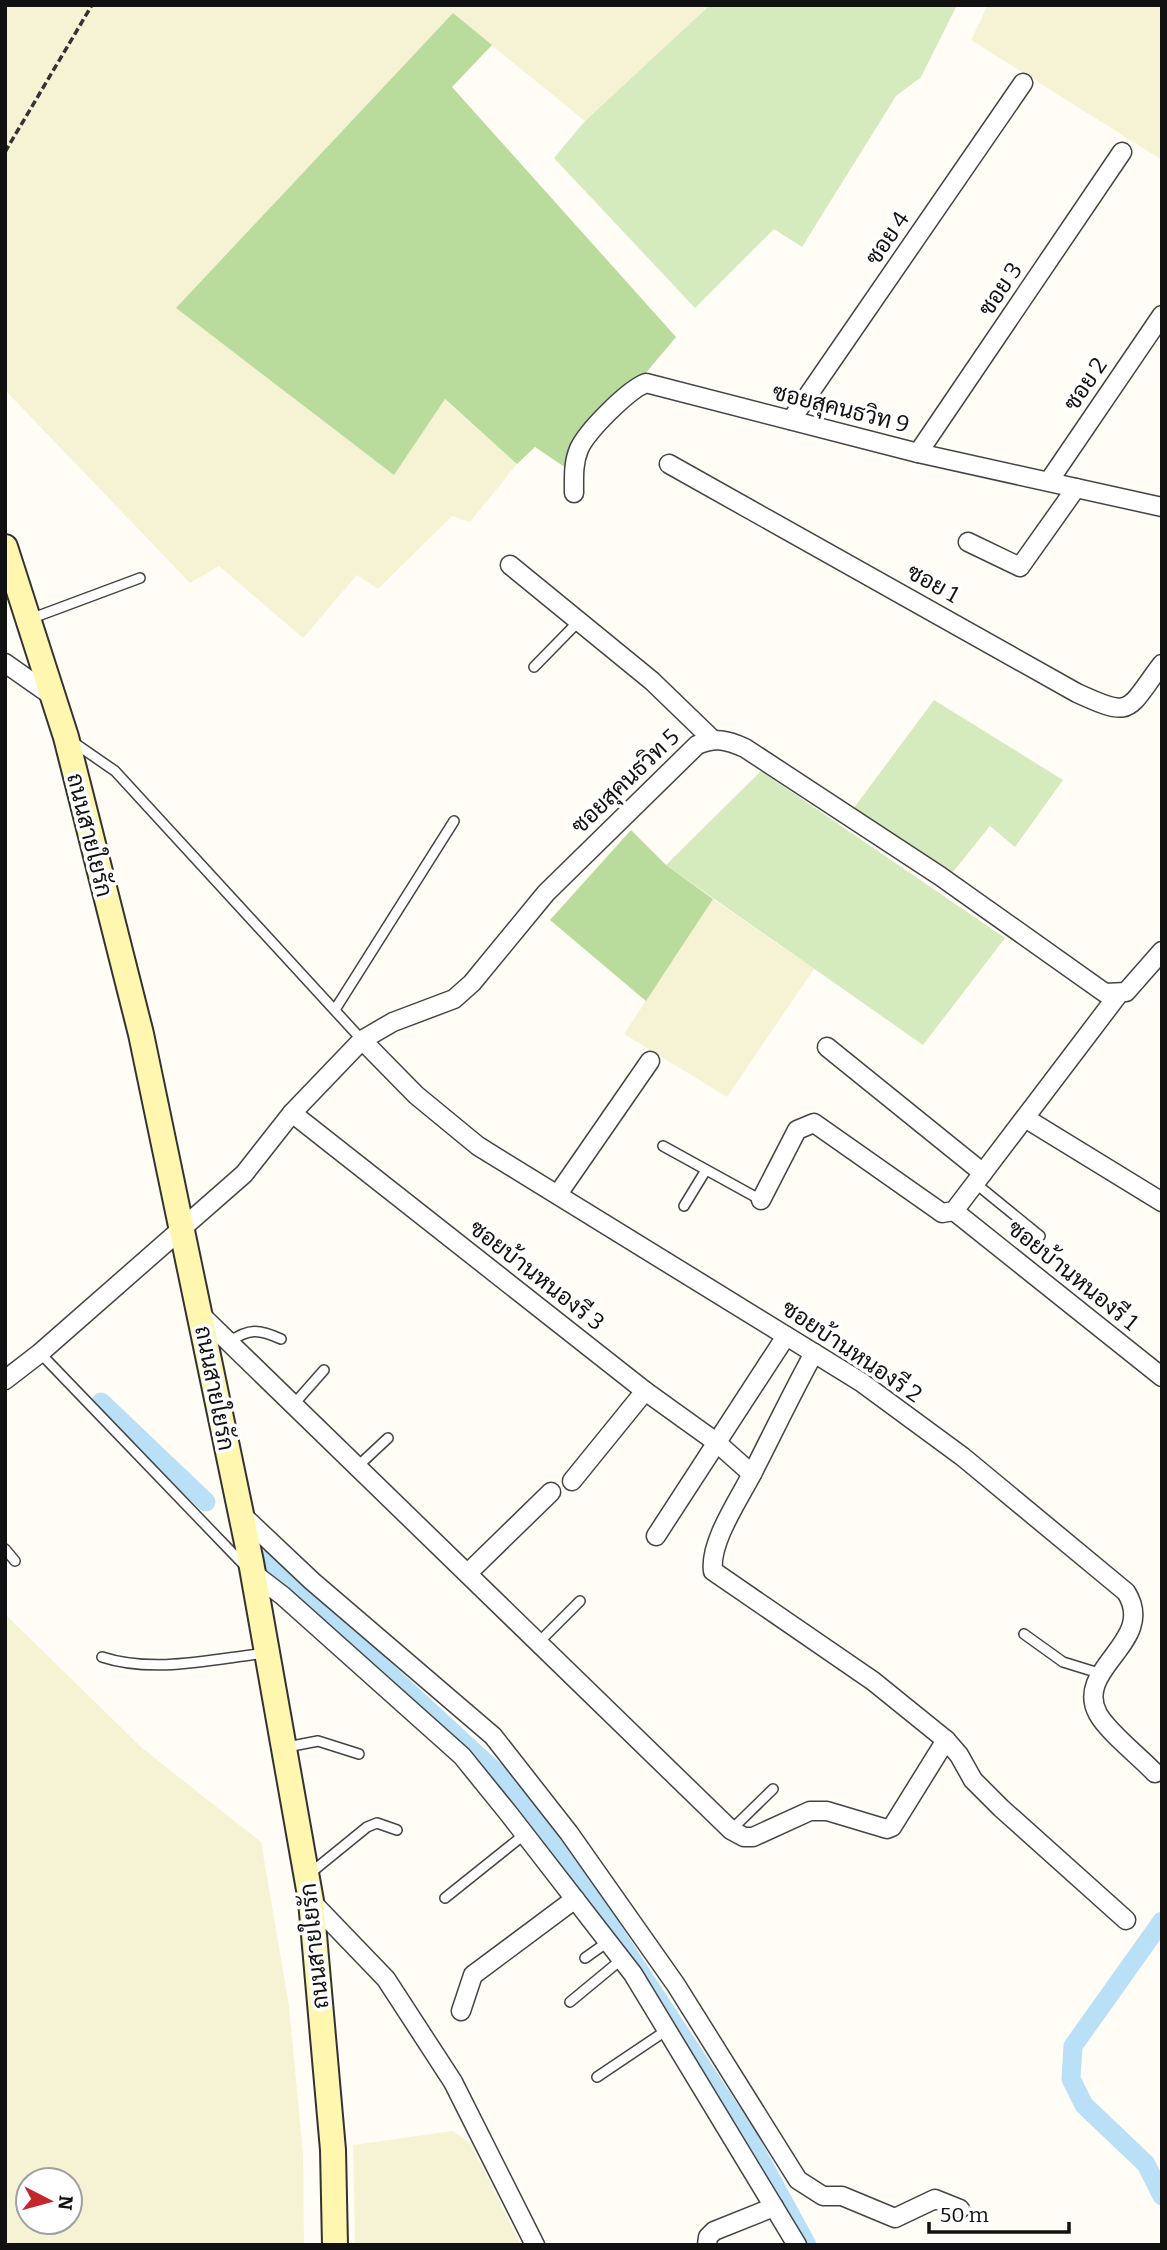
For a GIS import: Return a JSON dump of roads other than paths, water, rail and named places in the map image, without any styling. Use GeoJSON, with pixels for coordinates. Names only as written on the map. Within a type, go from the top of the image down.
{"type":"FeatureCollection","features":[{"type":"Feature","properties":{"kind":"street","name":"ซอย 4"},"geometry":{"type":"LineString","coordinates":[[791,420],[1023,83]]}},
{"type":"Feature","properties":{"kind":"street","name":"ซอย 3"},"geometry":{"type":"LineString","coordinates":[[918,453],[1122,152]]}},
{"type":"Feature","properties":{"kind":"street","name":"ซอย 2"},"geometry":{"type":"LineString","coordinates":[[1049,481],[1162,315]]}},
{"type":"Feature","properties":{"kind":"street","name":"ซอยสุคนธวิท 9"},"geometry":{"type":"LineString","coordinates":[[573,494],[576,458],[581,445],[625,396],[646,383],[918,453],[1162,507]]}},
{"type":"Feature","properties":{"kind":"street","name":"ซอย 1"},"geometry":{"type":"LineString","coordinates":[[669,464],[1077,693],[1111,708],[1130,706],[1162,664]]}},
{"type":"Feature","properties":{"kind":"street"},"geometry":{"type":"LineString","coordinates":[[968,542],[1020,567],[1076,488]]}},
{"type":"Feature","properties":{"kind":"street","name":"ถนนสายใยรัก"},"geometry":{"type":"LineString","coordinates":[[5,547],[66,737],[141,1034],[253,1573],[311,1901],[332,2150],[335,2245]]}},
{"type":"Feature","properties":{"kind":"street"},"geometry":{"type":"LineString","coordinates":[[510,565],[661,688],[712,738]]}},
{"type":"Feature","properties":{"kind":"street"},"geometry":{"type":"LineString","coordinates":[[5,663],[52,696]]}},
{"type":"Feature","properties":{"kind":"street","name":"ซอยสุคนธวิท 5"},"geometry":{"type":"LineString","coordinates":[[5,1380],[40,1353],[244,1174],[292,1113],[362,1040],[393,1022],[454,999],[472,983],[570,867],[697,745],[712,738],[727,740],[746,748],[940,876],[1105,993],[1118,995]]}},
{"type":"Feature","properties":{"kind":"street"},"geometry":{"type":"LineString","coordinates":[[954,1211],[1118,995],[1125,992],[1162,951]]}},
{"type":"Feature","properties":{"kind":"street","name":"ซอยบ้านหนองรี 2"},"geometry":{"type":"LineString","coordinates":[[362,1040],[444,1120],[478,1146],[861,1382],[963,1457],[1126,1591],[1136,1614],[1132,1630],[1094,1686],[1098,1714],[1155,1773]]}},
{"type":"Feature","properties":{"kind":"street"},"geometry":{"type":"LineString","coordinates":[[827,1047],[979,1178]]}},
{"type":"Feature","properties":{"kind":"street"},"geometry":{"type":"LineString","coordinates":[[558,1194],[650,1061]]}},
{"type":"Feature","properties":{"kind":"street","name":"ซอยบ้านหนองรี 3"},"geometry":{"type":"LineString","coordinates":[[292,1113],[645,1391],[716,1442],[752,1474]]}},
{"type":"Feature","properties":{"kind":"street"},"geometry":{"type":"LineString","coordinates":[[1025,1118],[1162,1202]]}},
{"type":"Feature","properties":{"kind":"street","name":"ซอยบ้านหนองรี 1"},"geometry":{"type":"LineString","coordinates":[[761,1200],[797,1130],[814,1123],[942,1213],[954,1211],[1162,1377]]}},
{"type":"Feature","properties":{"kind":"street"},"geometry":{"type":"LineString","coordinates":[[201,1315],[731,1830],[744,1837],[753,1837],[810,1811],[827,1811],[887,1829],[892,1827],[946,1740]]}},
{"type":"Feature","properties":{"kind":"street"},"geometry":{"type":"LineString","coordinates":[[656,1536],[786,1336]]}},
{"type":"Feature","properties":{"kind":"street"},"geometry":{"type":"LineString","coordinates":[[814,1353],[774,1426],[714,1552],[712,1571],[873,1681],[946,1740],[960,1755],[973,1780],[1126,1920]]}},
{"type":"Feature","properties":{"kind":"street"},"geometry":{"type":"LineString","coordinates":[[572,1481],[645,1391]]}},
{"type":"Feature","properties":{"kind":"street"},"geometry":{"type":"LineString","coordinates":[[468,1572],[551,1492]]}},
{"type":"Feature","properties":{"kind":"street"},"geometry":{"type":"LineString","coordinates":[[240,1513],[312,1581],[493,1735],[569,1833],[676,1985],[798,2180],[823,2196],[842,2196],[895,2218],[935,2199],[960,2209]]}},
{"type":"Feature","properties":{"kind":"street"},"geometry":{"type":"LineString","coordinates":[[253,1573],[283,1596],[462,1756],[622,1959],[797,2245]]}},
{"type":"Feature","properties":{"kind":"street"},"geometry":{"type":"LineString","coordinates":[[461,2011],[472,1975],[575,1899]]}},
{"type":"Feature","properties":{"kind":"street"},"geometry":{"type":"LineString","coordinates":[[311,1901],[386,1979],[453,2082],[535,2245]]}},
{"type":"Feature","properties":{"kind":"street"},"geometry":{"type":"LineString","coordinates":[[706,2245],[708,2236],[714,2231],[774,2207]]}},
{"type":"Feature","properties":{"kind":"lane"},"geometry":{"type":"LineString","coordinates":[[28,620],[140,578]]}},
{"type":"Feature","properties":{"kind":"lane"},"geometry":{"type":"LineString","coordinates":[[534,667],[578,622]]}},
{"type":"Feature","properties":{"kind":"lane"},"geometry":{"type":"LineString","coordinates":[[66,737],[115,771],[336,1008],[362,1040]]}},
{"type":"Feature","properties":{"kind":"lane"},"geometry":{"type":"LineString","coordinates":[[336,1008],[454,821]]}},
{"type":"Feature","properties":{"kind":"lane"},"geometry":{"type":"LineString","coordinates":[[663,1146],[761,1200]]}},
{"type":"Feature","properties":{"kind":"lane"},"geometry":{"type":"LineString","coordinates":[[684,1206],[706,1170]]}},
{"type":"Feature","properties":{"kind":"lane"},"geometry":{"type":"LineString","coordinates":[[979,1178],[1040,1236]]}},
{"type":"Feature","properties":{"kind":"lane"},"geometry":{"type":"LineString","coordinates":[[229,1342],[249,1330],[262,1330],[281,1339]]}},
{"type":"Feature","properties":{"kind":"lane"},"geometry":{"type":"LineString","coordinates":[[40,1353],[253,1573]]}},
{"type":"Feature","properties":{"kind":"lane"},"geometry":{"type":"LineString","coordinates":[[294,1404],[324,1370]]}},
{"type":"Feature","properties":{"kind":"lane"},"geometry":{"type":"LineString","coordinates":[[358,1466],[388,1438]]}},
{"type":"Feature","properties":{"kind":"lane"},"geometry":{"type":"LineString","coordinates":[[5,1549],[15,1561]]}},
{"type":"Feature","properties":{"kind":"lane"},"geometry":{"type":"LineString","coordinates":[[539,1642],[580,1601]]}},
{"type":"Feature","properties":{"kind":"lane"},"geometry":{"type":"LineString","coordinates":[[1024,1634],[1063,1662],[1102,1674]]}},
{"type":"Feature","properties":{"kind":"lane"},"geometry":{"type":"LineString","coordinates":[[102,1657],[134,1665],[267,1653]]}},
{"type":"Feature","properties":{"kind":"lane"},"geometry":{"type":"LineString","coordinates":[[285,1748],[318,1741],[359,1754]]}},
{"type":"Feature","properties":{"kind":"lane"},"geometry":{"type":"LineString","coordinates":[[731,1830],[773,1789]]}},
{"type":"Feature","properties":{"kind":"lane"},"geometry":{"type":"LineString","coordinates":[[307,1877],[368,1827],[377,1823],[397,1830]]}},
{"type":"Feature","properties":{"kind":"lane"},"geometry":{"type":"LineString","coordinates":[[444,1898],[525,1834]]}},
{"type":"Feature","properties":{"kind":"lane"},"geometry":{"type":"LineString","coordinates":[[585,1958],[609,1941]]}},
{"type":"Feature","properties":{"kind":"lane"},"geometry":{"type":"LineString","coordinates":[[570,2002],[622,1959]]}},
{"type":"Feature","properties":{"kind":"lane"},"geometry":{"type":"LineString","coordinates":[[597,2077],[667,2030]]}},
{"type":"Feature","properties":{"kind":"waterway"},"geometry":{"type":"LineString","coordinates":[[101,1402],[206,1502]]}},
{"type":"Feature","properties":{"kind":"waterway"},"geometry":{"type":"LineString","coordinates":[[265,1560],[497,1773],[567,1860],[751,2142],[807,2245]]}},
{"type":"Feature","properties":{"kind":"waterway"},"geometry":{"type":"LineString","coordinates":[[1162,1921],[1073,2046],[1071,2079],[1084,2105],[1146,2164],[1162,2196]]}}]}
